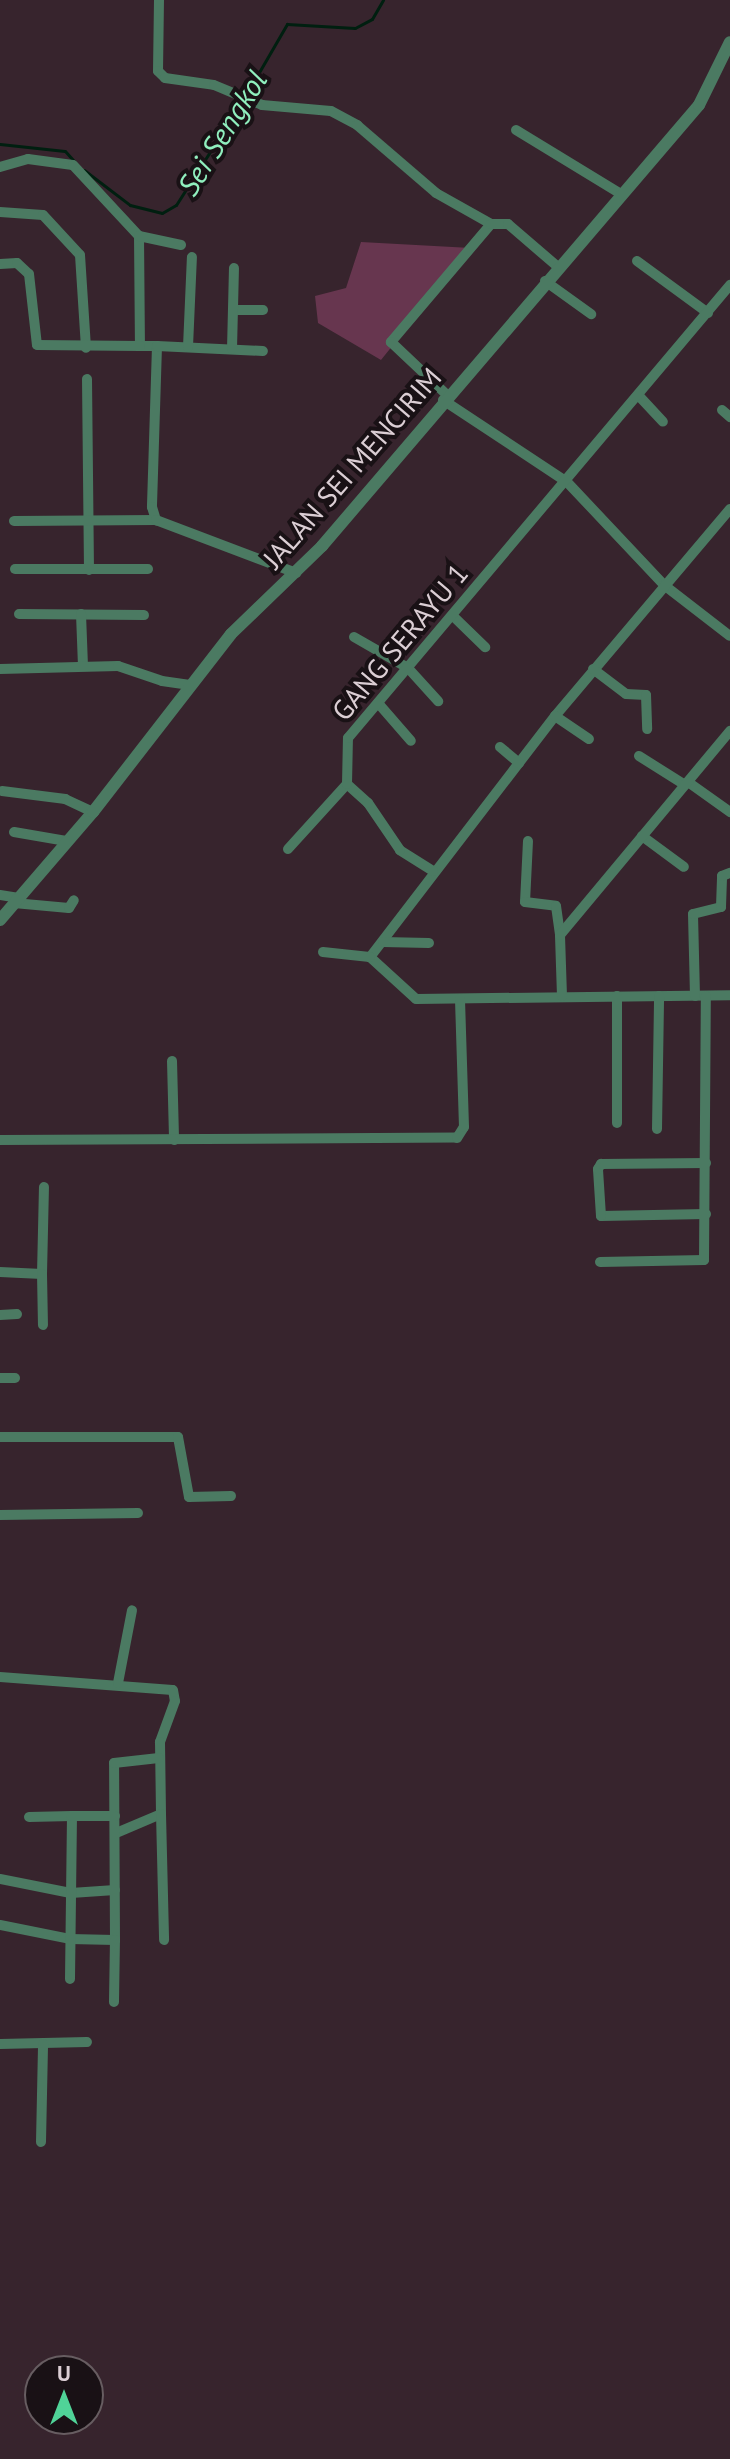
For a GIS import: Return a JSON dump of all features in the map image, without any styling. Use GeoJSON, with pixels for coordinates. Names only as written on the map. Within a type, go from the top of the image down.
{"type":"FeatureCollection","features":[{"type":"Feature","properties":{"kind":"street"},"geometry":{"type":"LineString","coordinates":[[159,0],[161,75],[228,91],[247,101],[331,111],[357,125],[436,193],[491,224],[508,224],[558,267]]}},
{"type":"Feature","properties":{"kind":"street","name":"JALAN SEI MENCIRIM"},"geometry":{"type":"LineString","coordinates":[[0,920],[93,812],[231,634],[322,546],[445,397],[699,105],[730,42]]}},
{"type":"Feature","properties":{"kind":"street"},"geometry":{"type":"LineString","coordinates":[[516,130],[621,194]]}},
{"type":"Feature","properties":{"kind":"street"},"geometry":{"type":"LineString","coordinates":[[0,167],[28,159],[73,165],[139,236],[181,245]]}},
{"type":"Feature","properties":{"kind":"street"},"geometry":{"type":"LineString","coordinates":[[0,212],[43,215],[80,255],[86,348]]}},
{"type":"Feature","properties":{"kind":"street"},"geometry":{"type":"LineString","coordinates":[[491,224],[391,342],[445,397],[567,482],[664,585],[730,636]]}},
{"type":"Feature","properties":{"kind":"street"},"geometry":{"type":"LineString","coordinates":[[139,236],[140,346]]}},
{"type":"Feature","properties":{"kind":"street"},"geometry":{"type":"LineString","coordinates":[[188,347],[192,257]]}},
{"type":"Feature","properties":{"kind":"street"},"geometry":{"type":"LineString","coordinates":[[637,261],[708,313]]}},
{"type":"Feature","properties":{"kind":"street"},"geometry":{"type":"LineString","coordinates":[[0,264],[17,263],[29,274],[37,345],[263,351]]}},
{"type":"Feature","properties":{"kind":"street"},"geometry":{"type":"LineString","coordinates":[[232,349],[234,268]]}},
{"type":"Feature","properties":{"kind":"street"},"geometry":{"type":"LineString","coordinates":[[545,281],[591,314]]}},
{"type":"Feature","properties":{"kind":"street","name":"GANG SERAYU 1"},"geometry":{"type":"LineString","coordinates":[[347,784],[348,738],[730,285]]}},
{"type":"Feature","properties":{"kind":"street"},"geometry":{"type":"LineString","coordinates":[[233,310],[263,310]]}},
{"type":"Feature","properties":{"kind":"street"},"geometry":{"type":"LineString","coordinates":[[156,520],[152,507],[157,346]]}},
{"type":"Feature","properties":{"kind":"street"},"geometry":{"type":"LineString","coordinates":[[87,379],[89,570]]}},
{"type":"Feature","properties":{"kind":"street"},"geometry":{"type":"LineString","coordinates":[[639,396],[663,422]]}},
{"type":"Feature","properties":{"kind":"street"},"geometry":{"type":"LineString","coordinates":[[370,957],[555,716],[730,509]]}},
{"type":"Feature","properties":{"kind":"street"},"geometry":{"type":"LineString","coordinates":[[14,521],[156,520],[296,573]]}},
{"type":"Feature","properties":{"kind":"street"},"geometry":{"type":"LineString","coordinates":[[15,569],[148,569]]}},
{"type":"Feature","properties":{"kind":"street"},"geometry":{"type":"LineString","coordinates":[[19,614],[144,615]]}},
{"type":"Feature","properties":{"kind":"street"},"geometry":{"type":"LineString","coordinates":[[81,614],[83,665]]}},
{"type":"Feature","properties":{"kind":"street"},"geometry":{"type":"LineString","coordinates":[[453,616],[485,647]]}},
{"type":"Feature","properties":{"kind":"street"},"geometry":{"type":"LineString","coordinates":[[354,637],[408,668],[438,701]]}},
{"type":"Feature","properties":{"kind":"street"},"geometry":{"type":"LineString","coordinates":[[0,669],[83,665],[138,669],[162,681],[192,685]]}},
{"type":"Feature","properties":{"kind":"street"},"geometry":{"type":"LineString","coordinates":[[593,669],[626,694],[646,695],[647,729]]}},
{"type":"Feature","properties":{"kind":"street"},"geometry":{"type":"LineString","coordinates":[[378,703],[411,741]]}},
{"type":"Feature","properties":{"kind":"street"},"geometry":{"type":"LineString","coordinates":[[555,716],[589,739]]}},
{"type":"Feature","properties":{"kind":"street"},"geometry":{"type":"LineString","coordinates":[[560,935],[730,731]]}},
{"type":"Feature","properties":{"kind":"street"},"geometry":{"type":"LineString","coordinates":[[500,747],[519,763]]}},
{"type":"Feature","properties":{"kind":"street"},"geometry":{"type":"LineString","coordinates":[[639,756],[730,812]]}},
{"type":"Feature","properties":{"kind":"street"},"geometry":{"type":"LineString","coordinates":[[288,849],[347,784],[368,803],[400,850],[433,871]]}},
{"type":"Feature","properties":{"kind":"street"},"geometry":{"type":"LineString","coordinates":[[2,791],[65,799],[93,812]]}},
{"type":"Feature","properties":{"kind":"street"},"geometry":{"type":"LineString","coordinates":[[14,832],[66,841]]}},
{"type":"Feature","properties":{"kind":"street"},"geometry":{"type":"LineString","coordinates":[[642,836],[684,867]]}},
{"type":"Feature","properties":{"kind":"street"},"geometry":{"type":"LineString","coordinates":[[528,841],[525,902],[556,906],[562,996]]}},
{"type":"Feature","properties":{"kind":"street"},"geometry":{"type":"LineString","coordinates":[[600,1262],[701,1262],[706,1214],[706,1163],[700,996],[693,914],[720,908],[722,876],[730,873]]}},
{"type":"Feature","properties":{"kind":"street"},"geometry":{"type":"LineString","coordinates":[[0,895],[16,901],[69,908],[74,900]]}},
{"type":"Feature","properties":{"kind":"street"},"geometry":{"type":"LineString","coordinates":[[383,942],[429,943]]}},
{"type":"Feature","properties":{"kind":"street"},"geometry":{"type":"LineString","coordinates":[[323,952],[370,957],[407,995],[460,999],[730,995]]}},
{"type":"Feature","properties":{"kind":"street"},"geometry":{"type":"LineString","coordinates":[[617,996],[617,1123]]}},
{"type":"Feature","properties":{"kind":"street"},"geometry":{"type":"LineString","coordinates":[[657,1129],[659,996]]}},
{"type":"Feature","properties":{"kind":"street"},"geometry":{"type":"LineString","coordinates":[[0,1140],[459,1137],[464,1127],[460,999]]}},
{"type":"Feature","properties":{"kind":"street"},"geometry":{"type":"LineString","coordinates":[[172,1061],[174,1140]]}},
{"type":"Feature","properties":{"kind":"street"},"geometry":{"type":"LineString","coordinates":[[706,1163],[601,1164],[598,1169],[601,1216],[706,1214]]}},
{"type":"Feature","properties":{"kind":"street"},"geometry":{"type":"LineString","coordinates":[[43,1325],[44,1187]]}},
{"type":"Feature","properties":{"kind":"street"},"geometry":{"type":"LineString","coordinates":[[0,1272],[42,1274]]}},
{"type":"Feature","properties":{"kind":"street"},"geometry":{"type":"LineString","coordinates":[[0,1315],[17,1314]]}},
{"type":"Feature","properties":{"kind":"street"},"geometry":{"type":"LineString","coordinates":[[0,1378],[15,1378]]}},
{"type":"Feature","properties":{"kind":"street"},"geometry":{"type":"LineString","coordinates":[[0,1437],[178,1437],[189,1497],[231,1496]]}},
{"type":"Feature","properties":{"kind":"street"},"geometry":{"type":"LineString","coordinates":[[0,1515],[138,1513]]}},
{"type":"Feature","properties":{"kind":"street"},"geometry":{"type":"LineString","coordinates":[[118,1683],[132,1610]]}},
{"type":"Feature","properties":{"kind":"street"},"geometry":{"type":"LineString","coordinates":[[0,1677],[118,1683],[173,1690],[175,1701],[161,1736],[159,1758],[164,1940]]}},
{"type":"Feature","properties":{"kind":"street"},"geometry":{"type":"LineString","coordinates":[[114,2002],[115,1761],[159,1758]]}},
{"type":"Feature","properties":{"kind":"street"},"geometry":{"type":"LineString","coordinates":[[116,1833],[161,1814]]}},
{"type":"Feature","properties":{"kind":"street"},"geometry":{"type":"LineString","coordinates":[[70,1979],[72,1816]]}},
{"type":"Feature","properties":{"kind":"street"},"geometry":{"type":"LineString","coordinates":[[29,1817],[115,1816]]}},
{"type":"Feature","properties":{"kind":"street"},"geometry":{"type":"LineString","coordinates":[[0,1879],[71,1893],[115,1890]]}},
{"type":"Feature","properties":{"kind":"street"},"geometry":{"type":"LineString","coordinates":[[0,1925],[70,1939],[115,1940]]}},
{"type":"Feature","properties":{"kind":"street"},"geometry":{"type":"LineString","coordinates":[[0,2044],[87,2042]]}},
{"type":"Feature","properties":{"kind":"street"},"geometry":{"type":"LineString","coordinates":[[41,2142],[43,2044]]}},
{"type":"Feature","properties":{"kind":"shaded area"},"geometry":{"type":"Polygon","coordinates":[[[361,242],[471,248],[381,360],[318,323],[315,296],[346,288],[361,242]]]}},
{"type":"Feature","properties":{"kind":"waterway","name":"Sei Sengkol"},"geometry":{"type":"LineString","coordinates":[[247,93],[287,24],[355,28],[372,19],[383,0]]}},
{"type":"Feature","properties":{"kind":"waterway","name":"Sei Sengkol"},"geometry":{"type":"LineString","coordinates":[[84,170],[130,205],[162,213],[176,205],[243,100]]}},
{"type":"Feature","properties":{"kind":"waterway","name":"Sei Sengkol"},"geometry":{"type":"LineString","coordinates":[[0,144],[65,151],[75,162]]}}]}
